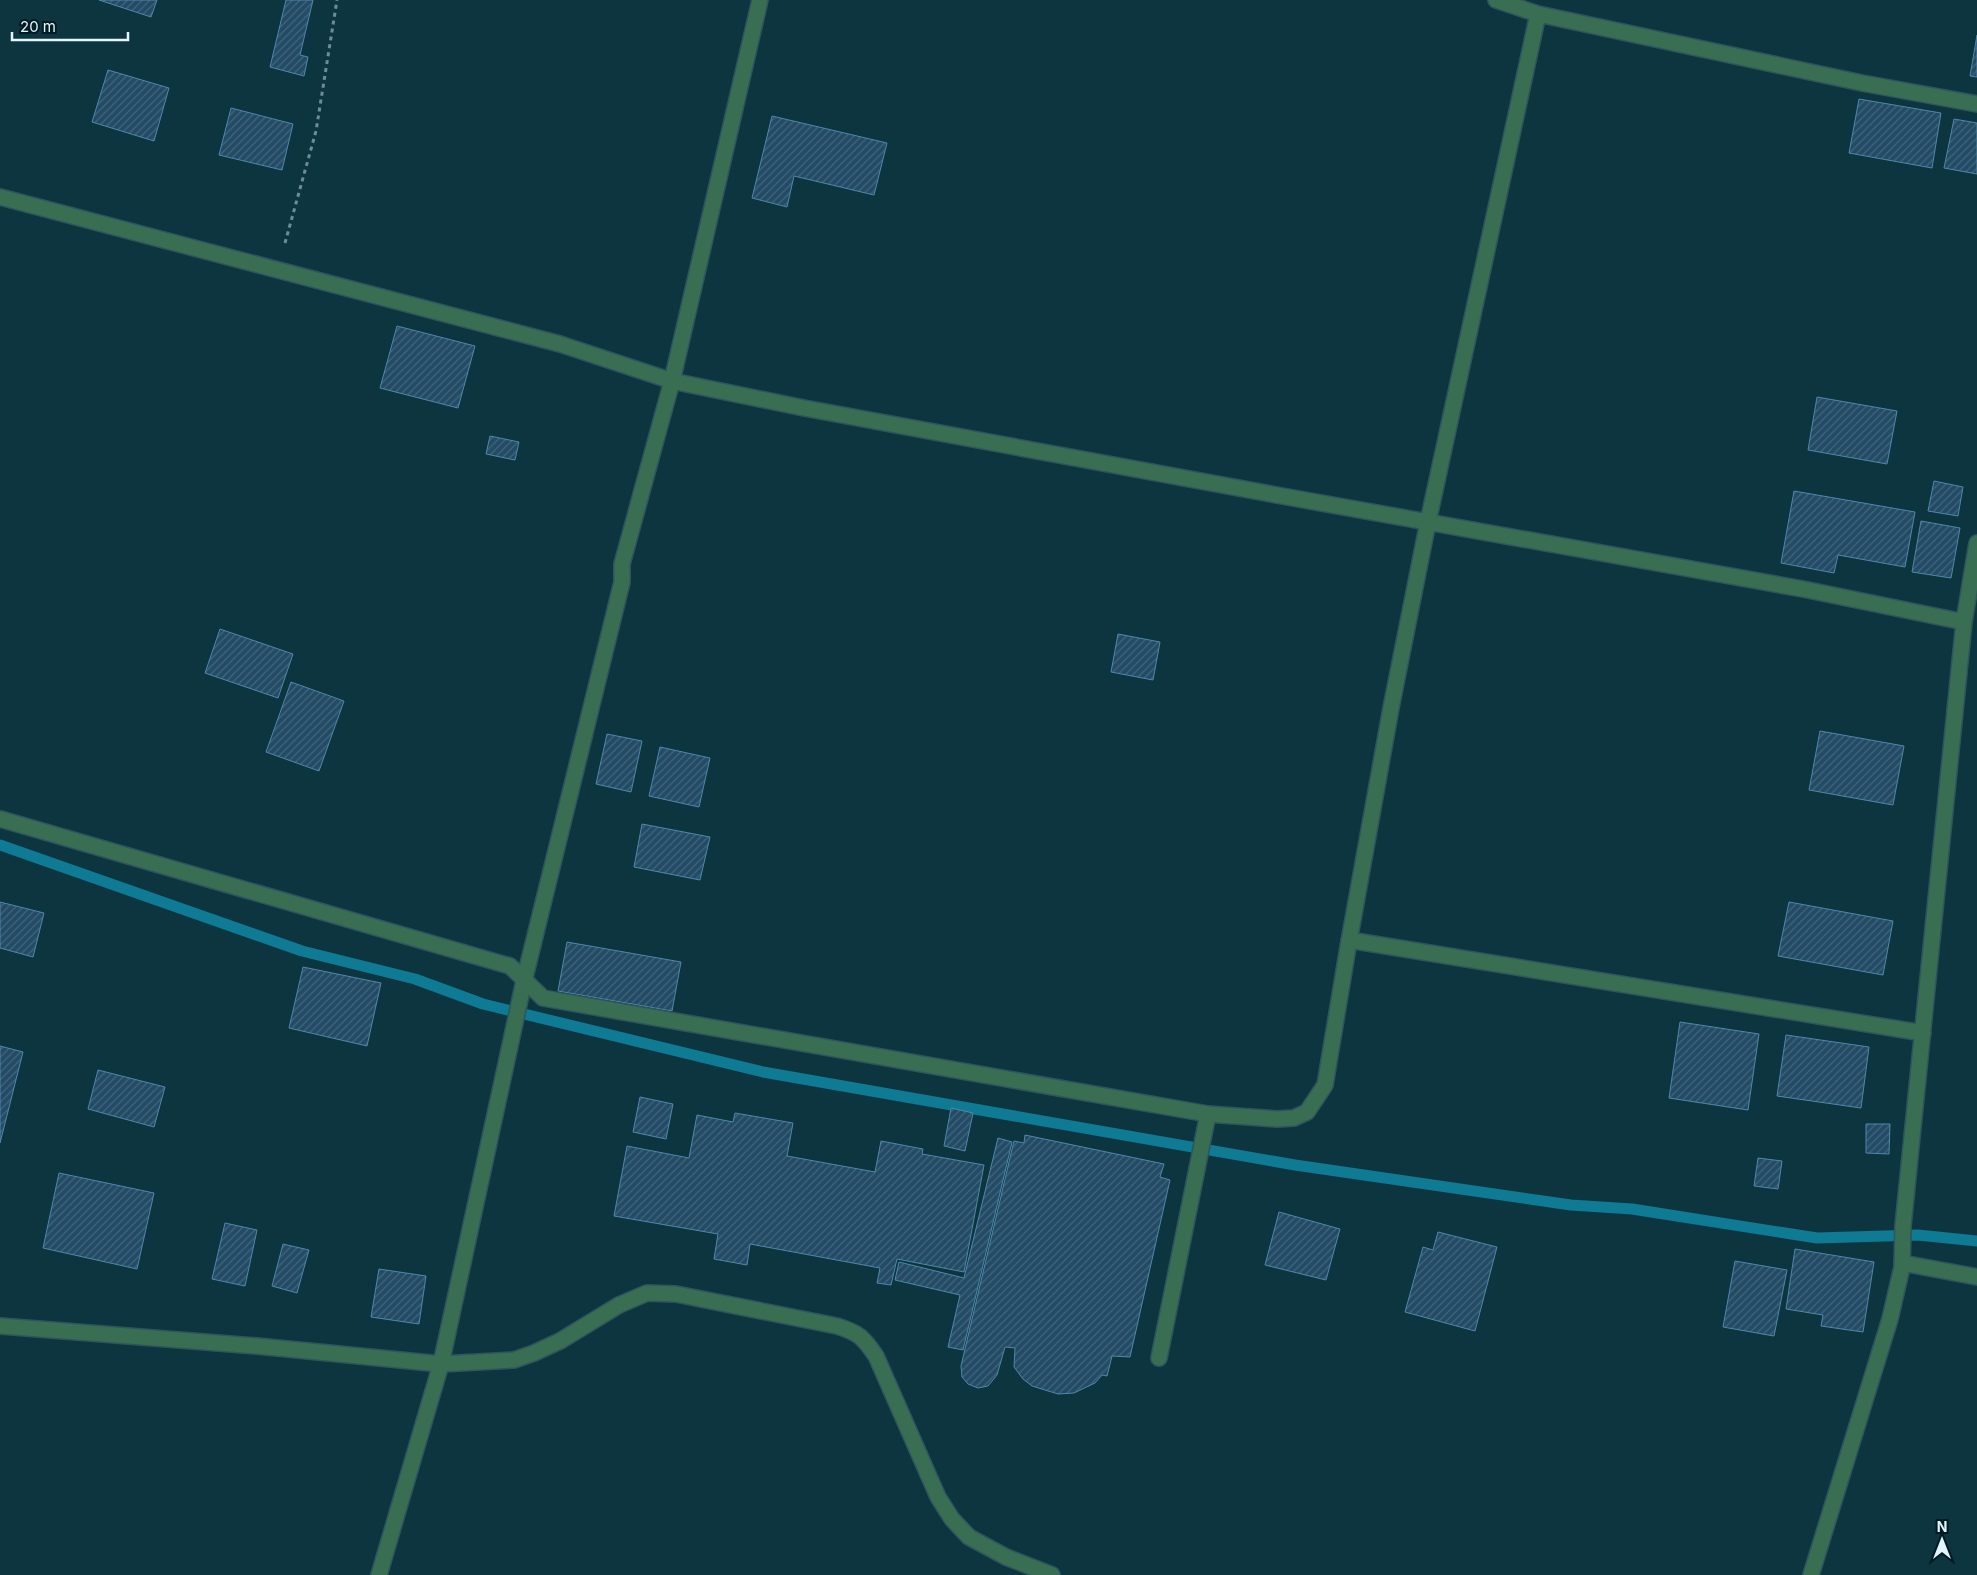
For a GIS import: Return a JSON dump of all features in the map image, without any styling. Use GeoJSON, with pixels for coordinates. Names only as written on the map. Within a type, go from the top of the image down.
{"type":"FeatureCollection","features":[{"type":"Feature","properties":{"kind":"street"},"geometry":{"type":"LineString","coordinates":[[379,1575],[441,1364],[524,982],[622,582],[622,564],[672,380],[760,0]]}},
{"type":"Feature","properties":{"kind":"street"},"geometry":{"type":"LineString","coordinates":[[1496,0],[1538,14],[1862,83],[1977,104]]}},
{"type":"Feature","properties":{"kind":"street"},"geometry":{"type":"LineString","coordinates":[[0,819],[510,966],[524,982],[543,998],[1208,1114],[1277,1119],[1294,1118],[1307,1112],[1325,1085],[1391,708],[1428,522],[1538,14]]}},
{"type":"Feature","properties":{"kind":"street"},"geometry":{"type":"LineString","coordinates":[[0,197],[560,344],[672,380],[813,409],[1803,589],[1964,622]]}},
{"type":"Feature","properties":{"kind":"street"},"geometry":{"type":"LineString","coordinates":[[1811,1575],[1890,1319],[1902,1263],[1903,1226],[1964,622],[1977,543]]}},
{"type":"Feature","properties":{"kind":"street"},"geometry":{"type":"LineString","coordinates":[[1349,940],[1923,1033]]}},
{"type":"Feature","properties":{"kind":"street"},"geometry":{"type":"LineString","coordinates":[[1159,1358],[1208,1114]]}},
{"type":"Feature","properties":{"kind":"street"},"geometry":{"type":"LineString","coordinates":[[1902,1263],[1977,1277]]}},
{"type":"Feature","properties":{"kind":"street"},"geometry":{"type":"LineString","coordinates":[[0,1326],[258,1346],[441,1364],[514,1360],[560,1341],[619,1305],[646,1293],[676,1294],[837,1326],[856,1333],[868,1344],[876,1356],[938,1498],[952,1519],[970,1537],[1006,1557],[1052,1575]]}},
{"type":"Feature","properties":{"kind":"path"},"geometry":{"type":"LineString","coordinates":[[278,270],[316,131],[337,0]]}},
{"type":"Feature","properties":{"kind":"building"},"geometry":{"type":"Polygon","coordinates":[[[99,0],[157,0],[151,17],[99,0]]]}},
{"type":"Feature","properties":{"kind":"building"},"geometry":{"type":"Polygon","coordinates":[[[286,0],[313,0],[300,55],[308,57],[304,76],[270,67],[286,0]]]}},
{"type":"Feature","properties":{"kind":"building"},"geometry":{"type":"Polygon","coordinates":[[[1977,35],[1977,77],[1970,76],[1977,35]]]}},
{"type":"Feature","properties":{"kind":"building"},"geometry":{"type":"Polygon","coordinates":[[[108,70],[169,88],[154,141],[92,122],[108,70]]]}},
{"type":"Feature","properties":{"kind":"building"},"geometry":{"type":"Polygon","coordinates":[[[1859,99],[1941,113],[1932,168],[1849,153],[1859,99]]]}},
{"type":"Feature","properties":{"kind":"building"},"geometry":{"type":"Polygon","coordinates":[[[231,108],[293,124],[282,170],[219,155],[231,108]]]}},
{"type":"Feature","properties":{"kind":"building"},"geometry":{"type":"Polygon","coordinates":[[[772,116],[887,143],[874,195],[794,176],[787,207],[752,198],[772,116]]]}},
{"type":"Feature","properties":{"kind":"building"},"geometry":{"type":"Polygon","coordinates":[[[1954,119],[1977,123],[1977,174],[1944,168],[1954,119]]]}},
{"type":"Feature","properties":{"kind":"building"},"geometry":{"type":"Polygon","coordinates":[[[397,326],[475,346],[458,408],[380,388],[397,326]]]}},
{"type":"Feature","properties":{"kind":"building"},"geometry":{"type":"Polygon","coordinates":[[[1817,397],[1897,411],[1887,464],[1808,450],[1817,397]]]}},
{"type":"Feature","properties":{"kind":"building"},"geometry":{"type":"Polygon","coordinates":[[[490,436],[519,442],[515,460],[486,454],[490,436]]]}},
{"type":"Feature","properties":{"kind":"building"},"geometry":{"type":"Polygon","coordinates":[[[1934,481],[1963,487],[1958,516],[1928,511],[1934,481]]]}},
{"type":"Feature","properties":{"kind":"building"},"geometry":{"type":"Polygon","coordinates":[[[1794,491],[1915,512],[1905,567],[1838,555],[1834,573],[1781,563],[1794,491]]]}},
{"type":"Feature","properties":{"kind":"building"},"geometry":{"type":"Polygon","coordinates":[[[1921,521],[1960,528],[1951,578],[1912,572],[1921,521]]]}},
{"type":"Feature","properties":{"kind":"building"},"geometry":{"type":"Polygon","coordinates":[[[220,629],[293,654],[278,698],[205,673],[220,629]]]}},
{"type":"Feature","properties":{"kind":"building"},"geometry":{"type":"Polygon","coordinates":[[[1118,634],[1160,642],[1153,680],[1111,672],[1118,634]]]}},
{"type":"Feature","properties":{"kind":"building"},"geometry":{"type":"Polygon","coordinates":[[[291,682],[344,701],[319,771],[266,752],[291,682]]]}},
{"type":"Feature","properties":{"kind":"building"},"geometry":{"type":"Polygon","coordinates":[[[1820,731],[1904,746],[1893,805],[1809,790],[1820,731]]]}},
{"type":"Feature","properties":{"kind":"building"},"geometry":{"type":"Polygon","coordinates":[[[607,734],[642,741],[631,792],[596,784],[607,734]]]}},
{"type":"Feature","properties":{"kind":"building"},"geometry":{"type":"Polygon","coordinates":[[[660,747],[710,758],[699,807],[649,796],[660,747]]]}},
{"type":"Feature","properties":{"kind":"building"},"geometry":{"type":"Polygon","coordinates":[[[642,824],[710,837],[700,880],[634,867],[642,824]]]}},
{"type":"Feature","properties":{"kind":"building"},"geometry":{"type":"Polygon","coordinates":[[[0,902],[44,913],[33,957],[0,948],[0,902]]]}},
{"type":"Feature","properties":{"kind":"building"},"geometry":{"type":"Polygon","coordinates":[[[1789,902],[1893,921],[1883,975],[1778,956],[1789,902]]]}},
{"type":"Feature","properties":{"kind":"building"},"geometry":{"type":"Polygon","coordinates":[[[567,942],[681,962],[672,1011],[558,991],[567,942]]]}},
{"type":"Feature","properties":{"kind":"building"},"geometry":{"type":"Polygon","coordinates":[[[303,967],[381,983],[367,1046],[289,1028],[303,967]]]}},
{"type":"Feature","properties":{"kind":"building"},"geometry":{"type":"Polygon","coordinates":[[[1680,1022],[1759,1034],[1748,1110],[1669,1098],[1680,1022]]]}},
{"type":"Feature","properties":{"kind":"building"},"geometry":{"type":"Polygon","coordinates":[[[1786,1035],[1869,1047],[1861,1108],[1777,1096],[1786,1035]]]}},
{"type":"Feature","properties":{"kind":"building"},"geometry":{"type":"Polygon","coordinates":[[[0,1046],[23,1052],[0,1143],[0,1046]]]}},
{"type":"Feature","properties":{"kind":"building"},"geometry":{"type":"Polygon","coordinates":[[[98,1070],[165,1087],[154,1127],[88,1109],[98,1070]]]}},
{"type":"Feature","properties":{"kind":"building"},"geometry":{"type":"Polygon","coordinates":[[[640,1097],[673,1104],[666,1139],[633,1132],[640,1097]]]}},
{"type":"Feature","properties":{"kind":"building"},"geometry":{"type":"Polygon","coordinates":[[[951,1108],[973,1113],[965,1151],[944,1146],[951,1108]]]}},
{"type":"Feature","properties":{"kind":"building"},"geometry":{"type":"Polygon","coordinates":[[[735,1113],[793,1123],[787,1156],[875,1172],[881,1141],[923,1149],[922,1154],[984,1165],[964,1272],[897,1259],[891,1285],[877,1283],[880,1268],[750,1244],[747,1265],[714,1259],[718,1234],[614,1216],[627,1146],[689,1158],[697,1115],[733,1122],[735,1113]]]}},
{"type":"Feature","properties":{"kind":"building"},"geometry":{"type":"Polygon","coordinates":[[[1866,1124],[1890,1124],[1889,1154],[1866,1153],[1866,1124]]]}},
{"type":"Feature","properties":{"kind":"building"},"geometry":{"type":"Polygon","coordinates":[[[1025,1135],[1164,1164],[1160,1177],[1170,1180],[1130,1357],[1112,1356],[1107,1376],[1102,1375],[1095,1383],[1074,1393],[1058,1394],[1032,1386],[1023,1379],[1014,1367],[1015,1348],[1005,1347],[997,1375],[988,1386],[978,1388],[968,1384],[962,1377],[961,1366],[1014,1141],[1024,1143],[1025,1135]]]}},
{"type":"Feature","properties":{"kind":"building"},"geometry":{"type":"Polygon","coordinates":[[[998,1138],[1012,1142],[963,1350],[948,1347],[960,1295],[895,1280],[899,1262],[964,1278],[998,1138]]]}},
{"type":"Feature","properties":{"kind":"building"},"geometry":{"type":"Polygon","coordinates":[[[1758,1158],[1782,1161],[1778,1189],[1754,1186],[1758,1158]]]}},
{"type":"Feature","properties":{"kind":"building"},"geometry":{"type":"Polygon","coordinates":[[[59,1173],[154,1193],[137,1269],[43,1248],[59,1173]]]}},
{"type":"Feature","properties":{"kind":"building"},"geometry":{"type":"Polygon","coordinates":[[[1279,1212],[1340,1229],[1326,1280],[1265,1265],[1279,1212]]]}},
{"type":"Feature","properties":{"kind":"building"},"geometry":{"type":"Polygon","coordinates":[[[225,1223],[257,1230],[245,1286],[212,1279],[225,1223]]]}},
{"type":"Feature","properties":{"kind":"building"},"geometry":{"type":"Polygon","coordinates":[[[1438,1232],[1497,1247],[1475,1331],[1405,1312],[1423,1247],[1433,1250],[1438,1232]]]}},
{"type":"Feature","properties":{"kind":"building"},"geometry":{"type":"Polygon","coordinates":[[[283,1244],[309,1250],[297,1293],[272,1286],[283,1244]]]}},
{"type":"Feature","properties":{"kind":"building"},"geometry":{"type":"Polygon","coordinates":[[[1795,1249],[1874,1262],[1863,1332],[1821,1326],[1823,1315],[1786,1309],[1795,1249]]]}},
{"type":"Feature","properties":{"kind":"building"},"geometry":{"type":"Polygon","coordinates":[[[1735,1261],[1787,1270],[1774,1336],[1723,1327],[1735,1261]]]}},
{"type":"Feature","properties":{"kind":"building"},"geometry":{"type":"Polygon","coordinates":[[[379,1269],[426,1276],[419,1324],[371,1317],[379,1269]]]}},
{"type":"Feature","properties":{"kind":"waterway"},"geometry":{"type":"LineString","coordinates":[[0,845],[302,951],[415,979],[483,1004],[763,1072],[1295,1165],[1571,1205],[1632,1209],[1817,1238],[1918,1235],[1977,1241]]}}]}
